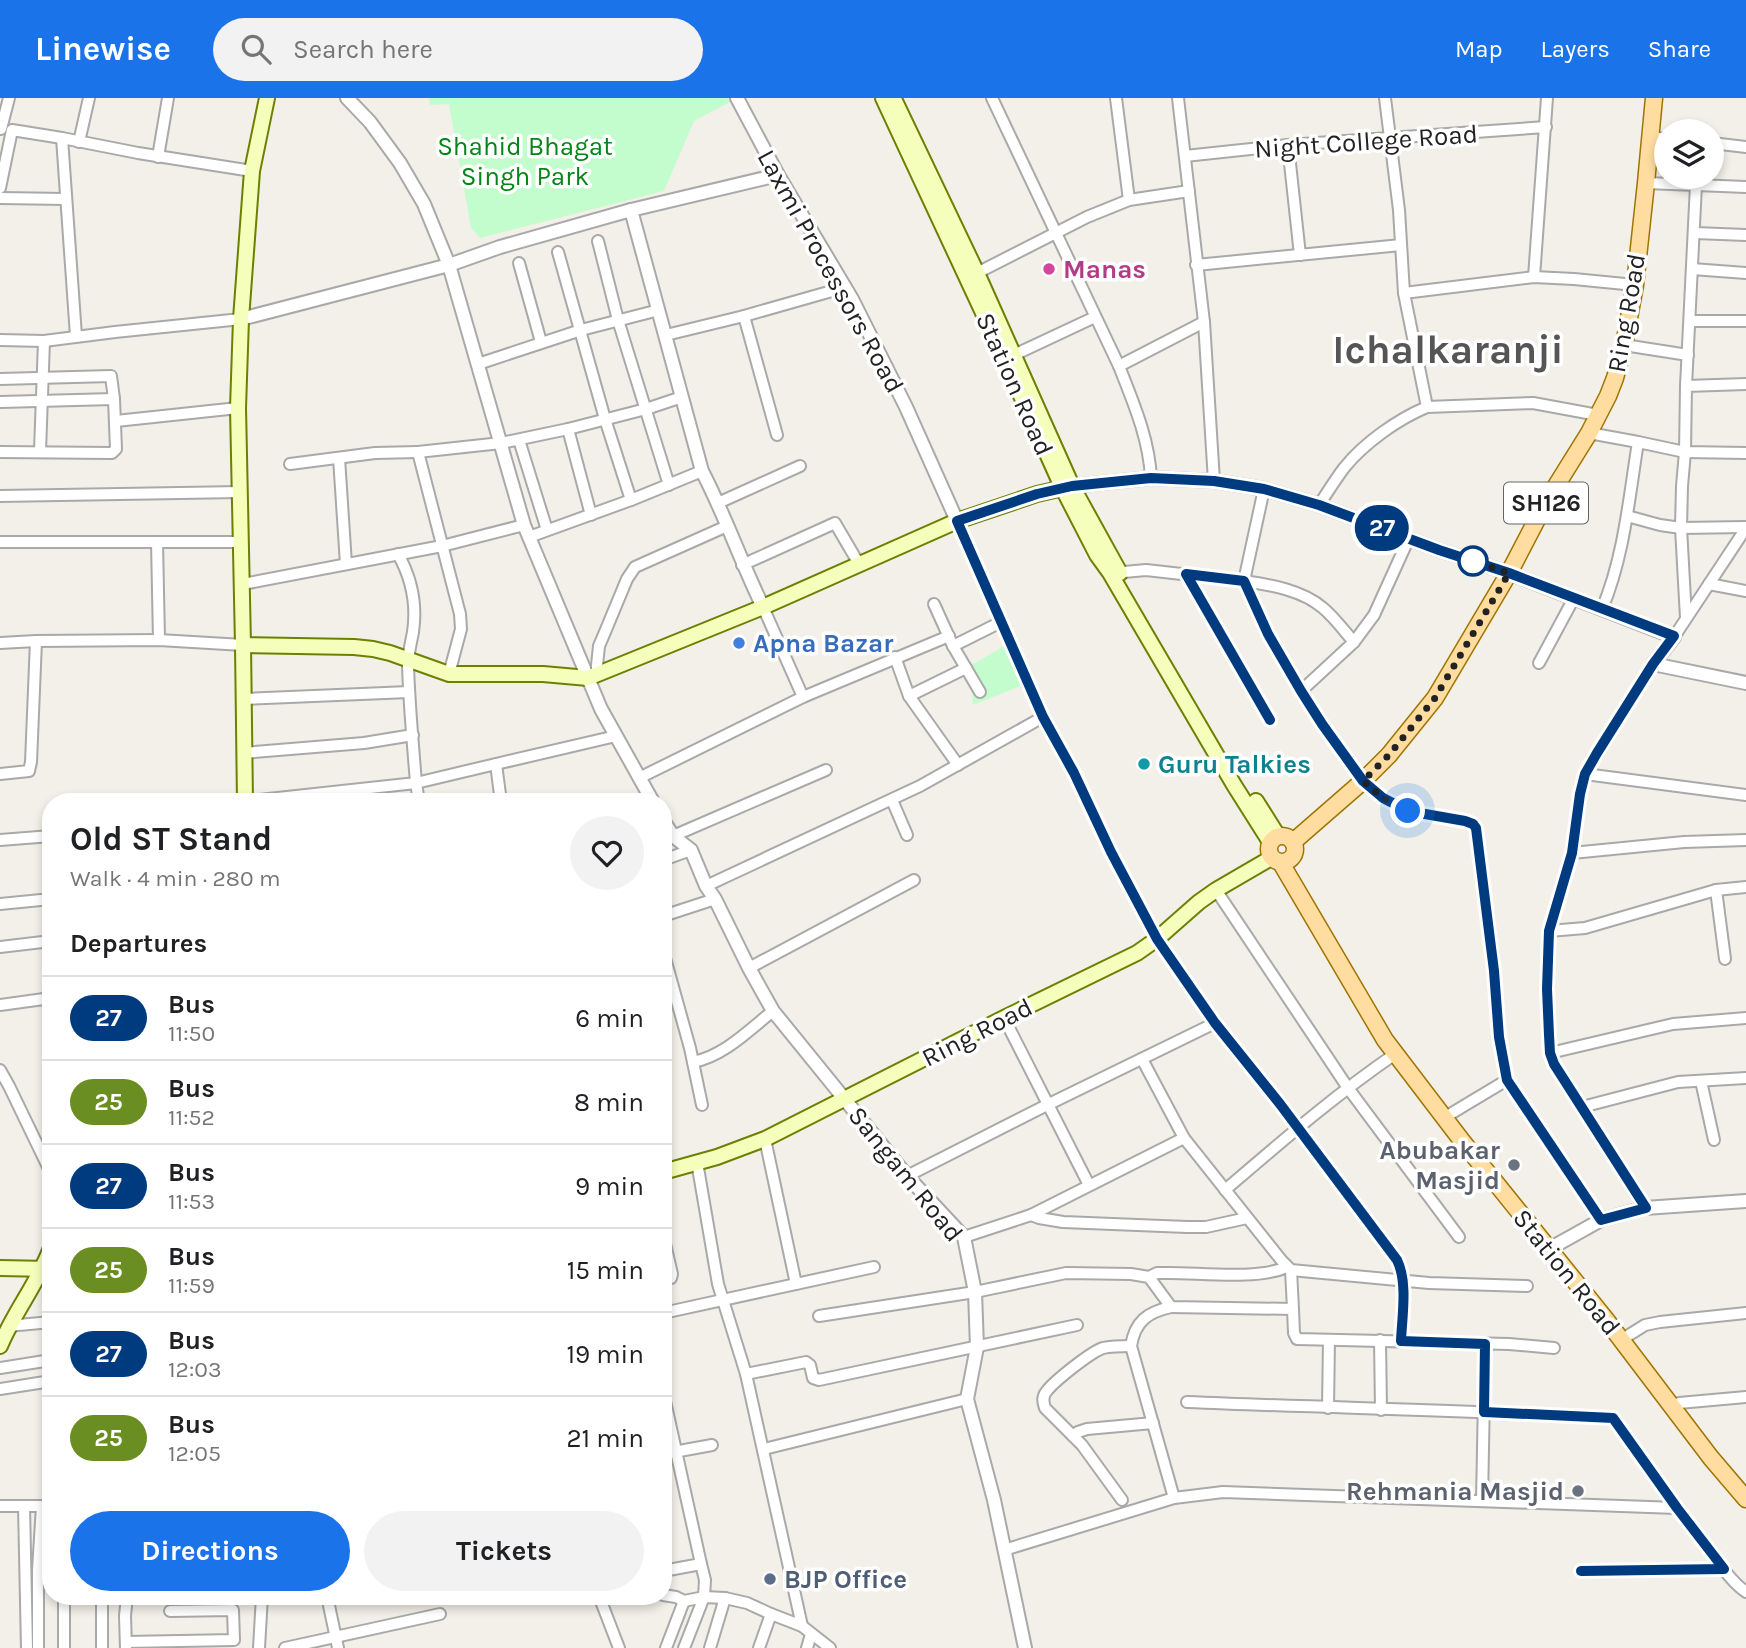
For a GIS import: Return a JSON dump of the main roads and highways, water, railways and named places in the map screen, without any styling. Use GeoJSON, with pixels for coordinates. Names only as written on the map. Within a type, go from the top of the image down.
{"type":"FeatureCollection","features":[{"type":"Feature","properties":{"kind":"main road"},"geometry":{"type":"LineString","coordinates":[[244,793],[243,584],[238,408],[241,319],[252,171],[267,98]]}},
{"type":"Feature","properties":{"kind":"main road","name":"Station Road"},"geometry":{"type":"LineString","coordinates":[[883,98],[1067,486],[1234,785],[1300,876],[1391,1033],[1607,1321],[1746,1499]]}},
{"type":"Feature","properties":{"kind":"main road","name":"Station Road"},"geometry":{"type":"LineString","coordinates":[[893,98],[1014,355],[1067,486]]}},
{"type":"Feature","properties":{"kind":"main road","name":"Ring Road"},"geometry":{"type":"LineString","coordinates":[[1654,98],[1656,119]]}},
{"type":"Feature","properties":{"kind":"main road","name":"Ring Road"},"geometry":{"type":"LineString","coordinates":[[672,1169],[765,1139],[1004,1017],[1137,953],[1199,902],[1281,850],[1363,781],[1389,755],[1435,698],[1509,573],[1546,502],[1589,433],[1615,378],[1625,345],[1635,285],[1646,183],[1654,153]]}},
{"type":"Feature","properties":{"kind":"main road"},"geometry":{"type":"LineString","coordinates":[[243,645],[354,647],[382,651],[449,674],[592,676],[763,607],[957,521],[1067,486]]}},
{"type":"Feature","properties":{"kind":"main road","name":"Station Road"},"geometry":{"type":"LineString","coordinates":[[1281,850],[1376,1027],[1395,1054],[1470,1150],[1629,1335],[1746,1488]]}},
{"type":"Feature","properties":{"kind":"main road"},"geometry":{"type":"LineString","coordinates":[[0,1268],[42,1268]]}},
{"type":"Feature","properties":{"kind":"main road"},"geometry":{"type":"LineString","coordinates":[[0,1346],[8,1326],[42,1275]]}},
{"type":"Feature","properties":{"kind":"place","name":"Manas"},"geometry":{"type":"Point","coordinates":[1049,269]}},
{"type":"Feature","properties":{"kind":"place","name":"Apna Bazar"},"geometry":{"type":"Point","coordinates":[739,643]}},
{"type":"Feature","properties":{"kind":"place","name":"Guru Talkies"},"geometry":{"type":"Point","coordinates":[1144,764]}},
{"type":"Feature","properties":{"kind":"place","name":"Abubakar Masjid"},"geometry":{"type":"Point","coordinates":[1514,1165]}},
{"type":"Feature","properties":{"kind":"place","name":"Rehmania Masjid"},"geometry":{"type":"Point","coordinates":[1578,1491]}},
{"type":"Feature","properties":{"kind":"place","name":"BJP Office"},"geometry":{"type":"Point","coordinates":[770,1579]}},
{"type":"Feature","properties":{"kind":"district","name":"Ichalkaranji"},"geometry":{"type":"Point","coordinates":[1448,349]}},
{"type":"Feature","properties":{"kind":"park label","name":"Shahid Bhagat Singh Park"},"geometry":{"type":"Point","coordinates":[525,161]}}]}
